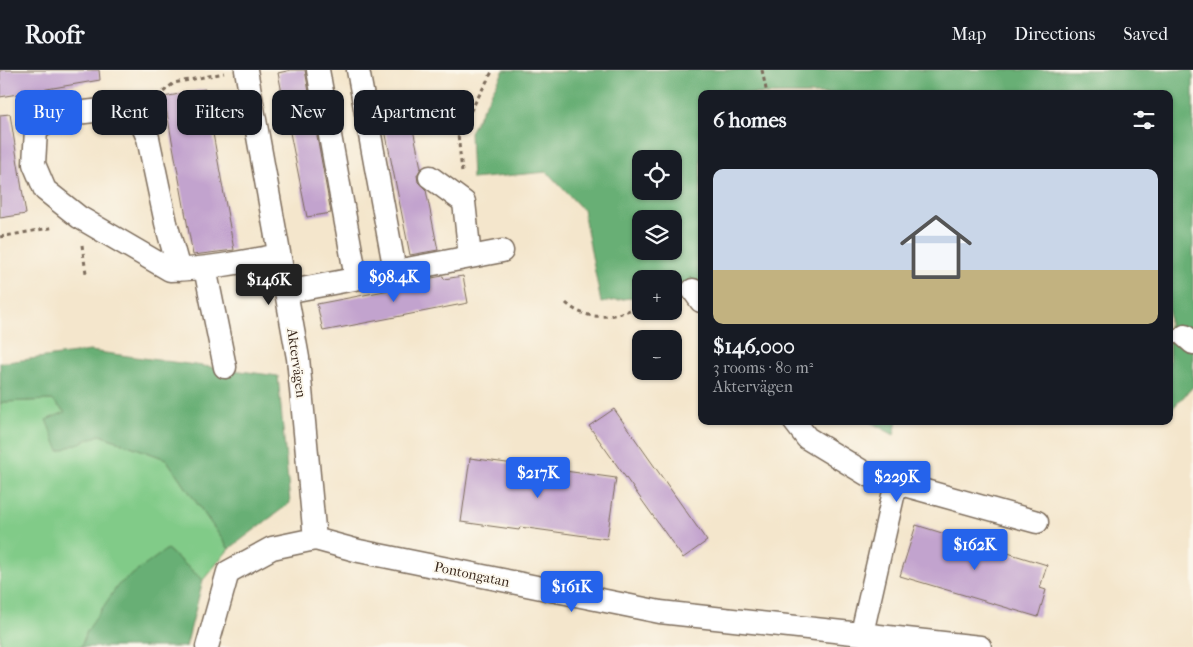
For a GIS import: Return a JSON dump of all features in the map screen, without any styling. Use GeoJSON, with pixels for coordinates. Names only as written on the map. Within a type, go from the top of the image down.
{"type":"FeatureCollection","features":[{"type":"Feature","properties":{"kind":"street"},"geometry":{"type":"LineString","coordinates":[[318,70],[356,278]]}},
{"type":"Feature","properties":{"kind":"street"},"geometry":{"type":"LineString","coordinates":[[358,70],[395,271]]}},
{"type":"Feature","properties":{"kind":"street","name":"Aktervägen"},"geometry":{"type":"LineString","coordinates":[[238,71],[279,255],[298,358],[315,539]]}},
{"type":"Feature","properties":{"kind":"street"},"geometry":{"type":"LineString","coordinates":[[92,111],[59,115],[36,130],[34,164],[45,190],[79,217],[170,270],[202,269],[279,255]]}},
{"type":"Feature","properties":{"kind":"street"},"geometry":{"type":"LineString","coordinates":[[147,135],[178,270]]}},
{"type":"Feature","properties":{"kind":"street"},"geometry":{"type":"LineString","coordinates":[[430,177],[464,202],[470,257]]}},
{"type":"Feature","properties":{"kind":"street"},"geometry":{"type":"LineString","coordinates":[[286,292],[502,251]]}},
{"type":"Feature","properties":{"kind":"street"},"geometry":{"type":"LineString","coordinates":[[206,273],[225,367]]}},
{"type":"Feature","properties":{"kind":"street"},"geometry":{"type":"LineString","coordinates":[[797,425],[807,438],[868,475],[1037,522]]}},
{"type":"Feature","properties":{"kind":"street"},"geometry":{"type":"LineString","coordinates":[[862,633],[896,483]]}},
{"type":"Feature","properties":{"kind":"street","name":"Pontongatan"},"geometry":{"type":"LineString","coordinates":[[208,647],[228,572],[272,548],[315,539],[359,551],[660,612],[980,647]]}},
{"type":"Feature","properties":{"kind":"path"},"geometry":{"type":"LineString","coordinates":[[463,182],[458,134],[493,70]]}},
{"type":"Feature","properties":{"kind":"path"},"geometry":{"type":"LineString","coordinates":[[762,70],[766,90]]}},
{"type":"Feature","properties":{"kind":"path"},"geometry":{"type":"LineString","coordinates":[[166,90],[174,83],[238,71]]}},
{"type":"Feature","properties":{"kind":"path"},"geometry":{"type":"LineString","coordinates":[[0,237],[62,226]]}},
{"type":"Feature","properties":{"kind":"path"},"geometry":{"type":"LineString","coordinates":[[566,303],[573,309],[600,317],[617,316],[632,308]]}},
{"type":"Feature","properties":{"kind":"green space"},"geometry":{"type":"Polygon","coordinates":[[[504,70],[563,72],[568,70],[1193,70],[1193,387],[1173,408],[1173,90],[698,90],[698,286],[682,289],[682,270],[632,270],[632,298],[601,303],[583,210],[547,172],[472,179],[470,135],[474,135],[474,125],[504,70]]]}},
{"type":"Feature","properties":{"kind":"green space"},"geometry":{"type":"Polygon","coordinates":[[[90,351],[278,376],[290,503],[229,549],[166,459],[100,435],[59,451],[46,420],[65,412],[52,400],[3,402],[0,404],[0,363],[90,351]]]}},
{"type":"Feature","properties":{"kind":"green space"},"geometry":{"type":"Polygon","coordinates":[[[52,400],[65,412],[100,435],[166,459],[229,549],[203,580],[167,549],[87,631],[81,647],[0,647],[0,404],[3,402],[52,400]]]}},
{"type":"Feature","properties":{"kind":"green space"},"geometry":{"type":"Polygon","coordinates":[[[875,425],[896,425],[894,435],[875,425]]]}},
{"type":"Feature","properties":{"kind":"green space"},"geometry":{"type":"Polygon","coordinates":[[[167,549],[203,580],[186,647],[81,647],[87,631],[118,585],[167,549]]]}},
{"type":"Feature","properties":{"kind":"building"},"geometry":{"type":"Polygon","coordinates":[[[0,70],[99,70],[100,80],[41,90],[15,90],[15,94],[0,97],[0,70]]]}},
{"type":"Feature","properties":{"kind":"building"},"geometry":{"type":"Polygon","coordinates":[[[291,70],[305,70],[309,90],[281,90],[278,73],[291,70]]]}},
{"type":"Feature","properties":{"kind":"building"},"geometry":{"type":"Polygon","coordinates":[[[177,94],[177,135],[213,135],[234,250],[193,255],[167,113],[167,96],[177,94]]]}},
{"type":"Feature","properties":{"kind":"building"},"geometry":{"type":"Polygon","coordinates":[[[10,114],[26,214],[0,218],[0,115],[10,114]]]}},
{"type":"Feature","properties":{"kind":"building"},"geometry":{"type":"Polygon","coordinates":[[[290,135],[317,135],[331,213],[307,217],[290,135]]]}},
{"type":"Feature","properties":{"kind":"building"},"geometry":{"type":"Polygon","coordinates":[[[386,135],[414,135],[421,168],[417,175],[418,182],[426,190],[438,250],[410,255],[386,135]]]}},
{"type":"Feature","properties":{"kind":"building"},"geometry":{"type":"Polygon","coordinates":[[[443,276],[444,279],[463,276],[468,303],[323,331],[317,304],[416,285],[415,281],[443,276]]]}},
{"type":"Feature","properties":{"kind":"building"},"geometry":{"type":"Polygon","coordinates":[[[614,409],[707,541],[683,558],[589,426],[614,409]]]}},
{"type":"Feature","properties":{"kind":"building"},"geometry":{"type":"Polygon","coordinates":[[[470,458],[616,478],[607,539],[520,527],[519,530],[461,522],[470,458]]]}},
{"type":"Feature","properties":{"kind":"building"},"geometry":{"type":"Polygon","coordinates":[[[916,525],[1047,565],[1040,588],[1046,590],[1038,617],[900,576],[916,525]]]}}]}
